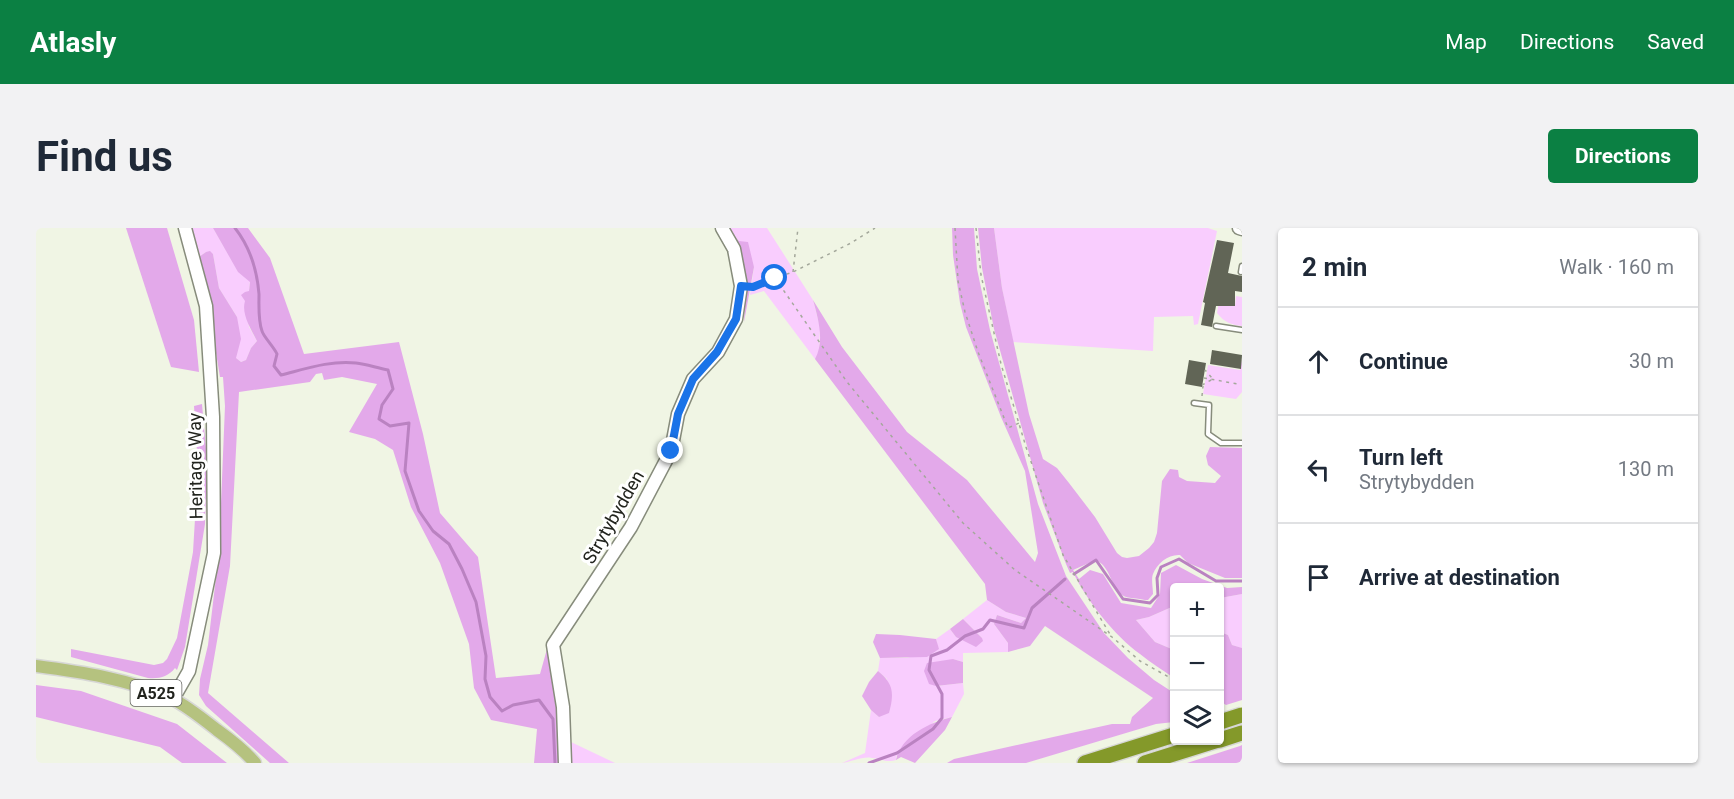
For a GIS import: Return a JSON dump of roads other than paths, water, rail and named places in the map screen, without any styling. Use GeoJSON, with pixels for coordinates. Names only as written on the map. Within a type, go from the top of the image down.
{"type":"FeatureCollection","features":[{"type":"Feature","properties":{"kind":"highway"},"geometry":{"type":"LineString","coordinates":[[1224,721],[1242,715]]}},
{"type":"Feature","properties":{"kind":"highway"},"geometry":{"type":"LineString","coordinates":[[1224,738],[1242,733]]}},
{"type":"Feature","properties":{"kind":"highway"},"geometry":{"type":"LineString","coordinates":[[1085,763],[1170,736]]}},
{"type":"Feature","properties":{"kind":"highway"},"geometry":{"type":"LineString","coordinates":[[1145,763],[1202,745]]}},
{"type":"Feature","properties":{"kind":"main road","name":"A525"},"geometry":{"type":"LineString","coordinates":[[36,666],[102,676],[173,699],[246,751],[255,763]]}},
{"type":"Feature","properties":{"kind":"street","name":"Heritage Way"},"geometry":{"type":"LineString","coordinates":[[173,699],[189,671],[214,553],[213,417],[206,306],[185,228]]}},
{"type":"Feature","properties":{"kind":"street","name":"Strytybydden"},"geometry":{"type":"LineString","coordinates":[[565,763],[562,707],[553,645],[636,518],[671,451],[678,414],[693,379],[717,352],[736,319],[741,286],[734,249],[722,228]]}},
{"type":"Feature","properties":{"kind":"lane"},"geometry":{"type":"LineString","coordinates":[[1241,272],[1242,266]]}},
{"type":"Feature","properties":{"kind":"lane"},"geometry":{"type":"LineString","coordinates":[[1216,326],[1242,330]]}},
{"type":"Feature","properties":{"kind":"lane"},"geometry":{"type":"LineString","coordinates":[[1194,403],[1210,407],[1208,434],[1221,442],[1242,443]]}},
{"type":"Feature","properties":{"kind":"waterway"},"geometry":{"type":"LineString","coordinates":[[235,228],[252,259],[258,285],[261,327],[264,336],[277,354],[274,366],[281,375],[347,362],[388,370],[393,389],[382,405],[379,419],[390,426],[409,423],[405,471],[419,511],[433,531],[449,544],[476,602],[486,656],[485,679],[490,697],[502,711],[513,705],[539,700],[553,719],[555,763]]}},
{"type":"Feature","properties":{"kind":"waterway"},"geometry":{"type":"LineString","coordinates":[[1074,574],[1096,560],[1123,599],[1150,603],[1158,595],[1157,578],[1161,567],[1179,559],[1216,581],[1242,581]]}},
{"type":"Feature","properties":{"kind":"waterway"},"geometry":{"type":"LineString","coordinates":[[869,763],[897,753],[933,729],[942,718],[942,694],[929,670],[931,656],[947,650],[965,636],[983,629],[990,620],[1024,628],[1032,608],[1065,579]]}}]}
